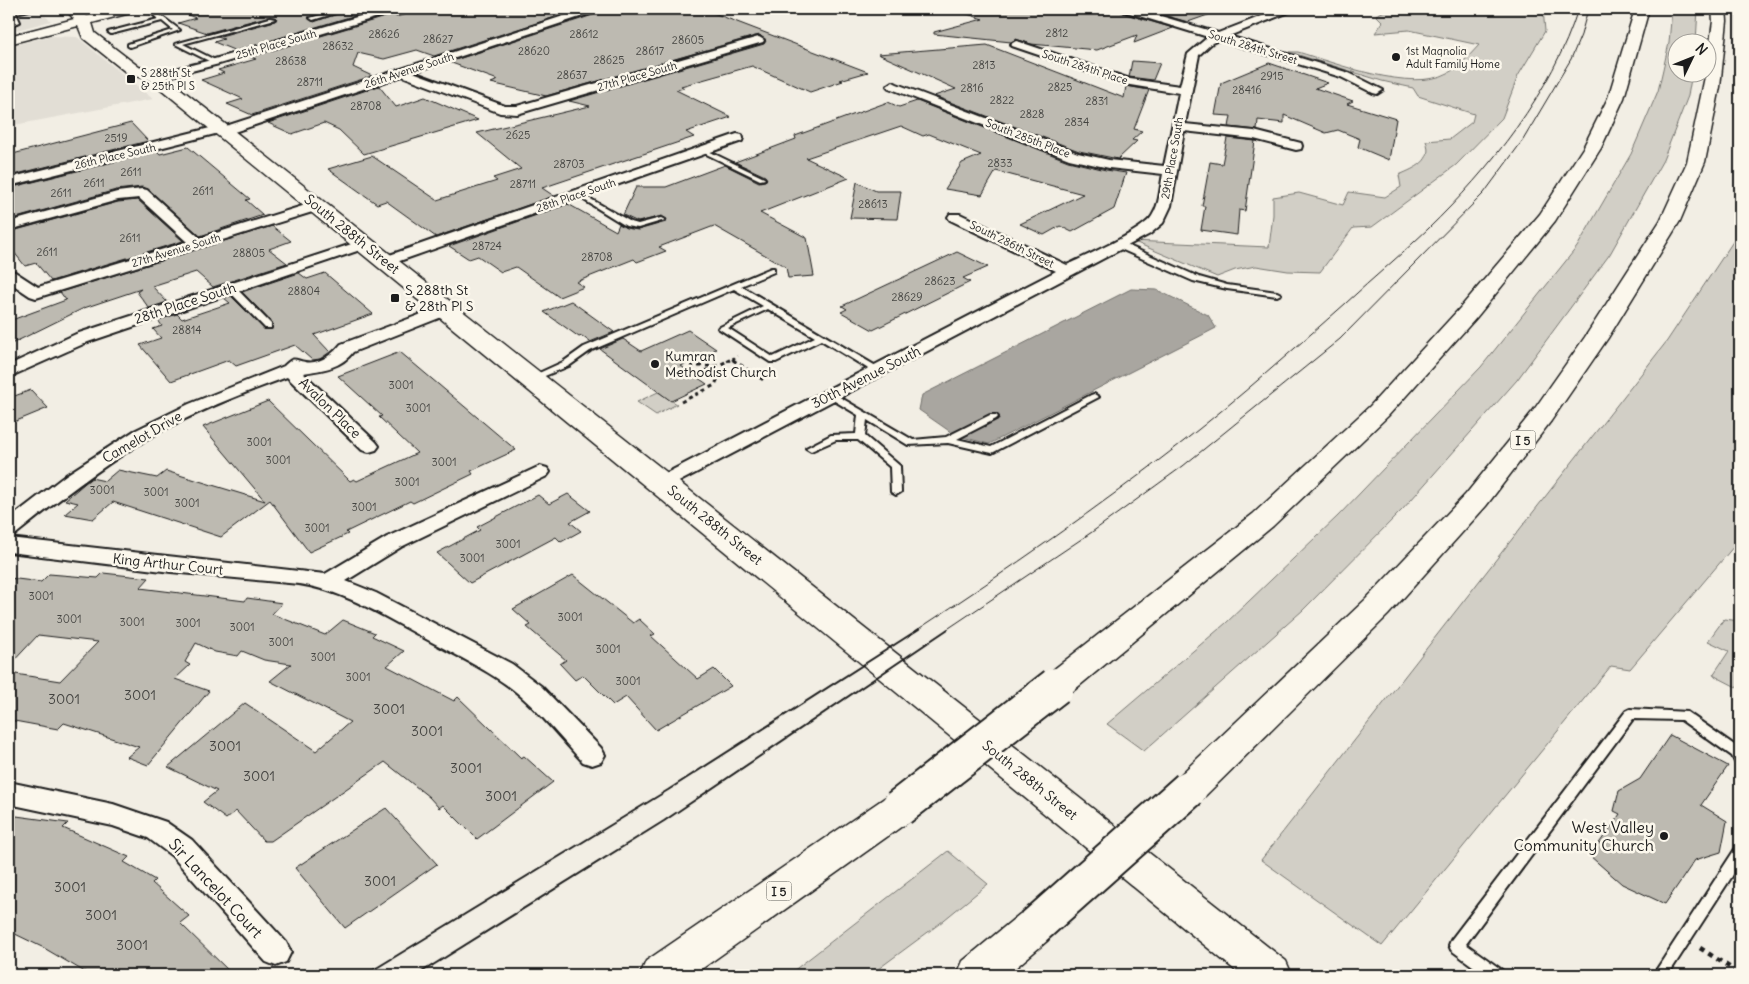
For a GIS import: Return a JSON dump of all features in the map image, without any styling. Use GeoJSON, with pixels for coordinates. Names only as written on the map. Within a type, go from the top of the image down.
{"type":"FeatureCollection","features":[{"type":"Feature","properties":{"kind":"main road","name":"South 288th Street"},"geometry":{"type":"LineString","coordinates":[[72,9],[84,21],[106,28],[160,67],[156,77]]}},
{"type":"Feature","properties":{"kind":"main road"},"geometry":{"type":"LineString","coordinates":[[9,40],[129,9]]}},
{"type":"Feature","properties":{"kind":"main road","name":"I 5"},"geometry":{"type":"LineString","coordinates":[[660,975],[899,808],[1056,686],[1263,520],[1379,411],[1468,313],[1548,217],[1592,148],[1616,98],[1642,9]]}},
{"type":"Feature","properties":{"kind":"main road","name":"I 5"},"geometry":{"type":"LineString","coordinates":[[977,975],[1034,927],[1189,789],[1378,607],[1476,500],[1542,416],[1596,338],[1670,221],[1696,162],[1712,87],[1720,21],[1719,9]]}},
{"type":"Feature","properties":{"kind":"main road","name":"South 288th Street"},"geometry":{"type":"LineString","coordinates":[[84,21],[88,35],[133,70],[156,77],[223,130],[1272,975]]}},
{"type":"Feature","properties":{"kind":"street","name":"25th Place South"},"geometry":{"type":"LineString","coordinates":[[156,77],[215,62],[394,9]]}},
{"type":"Feature","properties":{"kind":"street","name":"26th Avenue South"},"geometry":{"type":"LineString","coordinates":[[223,130],[594,9]]}},
{"type":"Feature","properties":{"kind":"street","name":"South 284th Street"},"geometry":{"type":"LineString","coordinates":[[1126,9],[1345,75],[1377,90]]}},
{"type":"Feature","properties":{"kind":"street","name":"29th Place South"},"geometry":{"type":"LineString","coordinates":[[1069,272],[1145,232],[1158,220],[1164,206],[1169,171],[1194,54],[1202,45],[1218,37],[1288,9]]}},
{"type":"Feature","properties":{"kind":"street","name":"27th Place South"},"geometry":{"type":"LineString","coordinates":[[402,72],[489,105],[514,110],[545,103],[760,40]]}},
{"type":"Feature","properties":{"kind":"street","name":"South 284th Place"},"geometry":{"type":"LineString","coordinates":[[1016,44],[1128,82],[1185,90]]}},
{"type":"Feature","properties":{"kind":"street","name":"South 285th Place"},"geometry":{"type":"LineString","coordinates":[[892,86],[1069,154],[1109,164],[1169,171]]}},
{"type":"Feature","properties":{"kind":"street"},"geometry":{"type":"LineString","coordinates":[[1178,127],[1254,135],[1296,146]]}},
{"type":"Feature","properties":{"kind":"street","name":"26th Place South"},"geometry":{"type":"LineString","coordinates":[[9,182],[223,130]]}},
{"type":"Feature","properties":{"kind":"street","name":"28th Place South"},"geometry":{"type":"LineString","coordinates":[[386,261],[738,138]]}},
{"type":"Feature","properties":{"kind":"street"},"geometry":{"type":"LineString","coordinates":[[9,226],[138,192],[148,196],[197,243]]}},
{"type":"Feature","properties":{"kind":"street","name":"27th Avenue South"},"geometry":{"type":"LineString","coordinates":[[9,275],[36,293],[317,206]]}},
{"type":"Feature","properties":{"kind":"street","name":"South 286th Street"},"geometry":{"type":"LineString","coordinates":[[955,217],[1069,272]]}},
{"type":"Feature","properties":{"kind":"street","name":"28th Place South"},"geometry":{"type":"LineString","coordinates":[[9,372],[33,358],[82,338],[364,244]]}},
{"type":"Feature","properties":{"kind":"street","name":"30th Avenue South"},"geometry":{"type":"LineString","coordinates":[[662,483],[1069,272]]}},
{"type":"Feature","properties":{"kind":"street","name":"Camelot Drive"},"geometry":{"type":"LineString","coordinates":[[9,529],[68,482],[148,431],[205,404],[290,370],[313,368],[342,357],[347,348],[446,310]]}},
{"type":"Feature","properties":{"kind":"street","name":"Avalon Place"},"geometry":{"type":"LineString","coordinates":[[290,370],[369,446]]}},
{"type":"Feature","properties":{"kind":"street"},"geometry":{"type":"LineString","coordinates":[[328,582],[394,542],[540,472]]}},
{"type":"Feature","properties":{"kind":"street","name":"King Arthur Court"},"geometry":{"type":"LineString","coordinates":[[9,545],[171,565],[299,577],[328,582],[368,598],[504,670],[532,692],[592,755]]}},
{"type":"Feature","properties":{"kind":"street","name":"Sir Lancelot Court"},"geometry":{"type":"LineString","coordinates":[[9,793],[105,813],[157,830],[182,848],[276,952]]}},
{"type":"Feature","properties":{"kind":"lane"},"geometry":{"type":"LineString","coordinates":[[9,24],[17,22],[10,11],[31,9]]}},
{"type":"Feature","properties":{"kind":"lane"},"geometry":{"type":"LineString","coordinates":[[130,46],[177,30],[149,9]]}},
{"type":"Feature","properties":{"kind":"lane"},"geometry":{"type":"LineString","coordinates":[[313,18],[346,9]]}},
{"type":"Feature","properties":{"kind":"lane"},"geometry":{"type":"LineString","coordinates":[[366,9],[380,13]]}},
{"type":"Feature","properties":{"kind":"lane"},"geometry":{"type":"LineString","coordinates":[[112,32],[162,19]]}},
{"type":"Feature","properties":{"kind":"lane"},"geometry":{"type":"LineString","coordinates":[[215,62],[178,44],[272,19]]}},
{"type":"Feature","properties":{"kind":"lane"},"geometry":{"type":"LineString","coordinates":[[702,150],[762,179]]}},
{"type":"Feature","properties":{"kind":"lane"},"geometry":{"type":"LineString","coordinates":[[578,194],[629,224],[638,226],[661,220]]}},
{"type":"Feature","properties":{"kind":"lane"},"geometry":{"type":"LineString","coordinates":[[1119,245],[1202,281],[1227,287],[1277,294]]}},
{"type":"Feature","properties":{"kind":"lane"},"geometry":{"type":"LineString","coordinates":[[532,378],[566,364],[587,349],[771,270]]}},
{"type":"Feature","properties":{"kind":"lane"},"geometry":{"type":"LineString","coordinates":[[735,286],[878,371]]}},
{"type":"Feature","properties":{"kind":"lane"},"geometry":{"type":"LineString","coordinates":[[231,288],[268,326]]}},
{"type":"Feature","properties":{"kind":"lane"},"geometry":{"type":"LineString","coordinates":[[769,306],[722,328],[773,360],[821,337]]}},
{"type":"Feature","properties":{"kind":"lane"},"geometry":{"type":"LineString","coordinates":[[831,395],[911,443],[948,440],[992,450],[1094,397]]}},
{"type":"Feature","properties":{"kind":"lane"},"geometry":{"type":"LineString","coordinates":[[860,438],[862,414]]}},
{"type":"Feature","properties":{"kind":"lane"},"geometry":{"type":"LineString","coordinates":[[948,440],[993,417]]}},
{"type":"Feature","properties":{"kind":"lane"},"geometry":{"type":"LineString","coordinates":[[810,448],[834,437],[860,438],[895,466],[896,492]]}},
{"type":"Feature","properties":{"kind":"lane"},"geometry":{"type":"LineString","coordinates":[[1497,975],[1456,945],[1630,714],[1683,715],[1737,753],[1740,760]]}},
{"type":"Feature","properties":{"kind":"lane"},"geometry":{"type":"LineString","coordinates":[[1660,975],[1740,853]]}},
{"type":"Feature","properties":{"kind":"path"},"geometry":{"type":"LineString","coordinates":[[681,402],[715,385],[718,378],[707,370],[754,348]]}},
{"type":"Feature","properties":{"kind":"path"},"geometry":{"type":"LineString","coordinates":[[731,359],[765,381]]}},
{"type":"Feature","properties":{"kind":"path"},"geometry":{"type":"LineString","coordinates":[[690,366],[717,366]]}},
{"type":"Feature","properties":{"kind":"path"},"geometry":{"type":"LineString","coordinates":[[1685,938],[1740,974]]}},
{"type":"Feature","properties":{"kind":"shaded area"},"geometry":{"type":"Polygon","coordinates":[[[9,9],[37,9],[51,21],[9,32],[9,9]]]}},
{"type":"Feature","properties":{"kind":"shaded area"},"geometry":{"type":"Polygon","coordinates":[[[1389,9],[1543,9],[1545,31],[1518,76],[1502,118],[1456,165],[1372,227],[1353,228],[1320,272],[1288,271],[1256,266],[1235,270],[1217,277],[1132,241],[1269,247],[1273,197],[1299,193],[1343,205],[1349,192],[1385,197],[1401,187],[1399,175],[1422,163],[1425,159],[1428,148],[1426,141],[1450,139],[1472,122],[1474,114],[1418,96],[1413,88],[1382,81],[1289,52],[1298,52],[1373,74],[1415,80],[1433,78],[1448,73],[1468,57],[1479,45],[1409,30],[1375,33],[1383,22],[1376,15],[1389,9]]]}},
{"type":"Feature","properties":{"kind":"shaded area"},"geometry":{"type":"Polygon","coordinates":[[[1672,9],[1698,9],[1697,32],[1670,32],[1672,9]]]}},
{"type":"Feature","properties":{"kind":"shaded area"},"geometry":{"type":"Polygon","coordinates":[[[50,36],[77,37],[153,99],[9,126],[9,46],[50,36]]]}},
{"type":"Feature","properties":{"kind":"shaded area"},"geometry":{"type":"Polygon","coordinates":[[[1666,56],[1666,82],[1690,82],[1688,96],[1663,160],[1610,254],[1517,380],[1403,509],[1303,610],[1144,751],[1107,724],[1226,623],[1338,516],[1481,367],[1577,247],[1631,154],[1658,91],[1666,56]]]}},
{"type":"Feature","properties":{"kind":"shaded area"},"geometry":{"type":"Polygon","coordinates":[[[1740,231],[1740,539],[1630,669],[1611,666],[1382,946],[1261,860],[1667,341],[1740,231]]]}},
{"type":"Feature","properties":{"kind":"shaded area"},"geometry":{"type":"Polygon","coordinates":[[[1131,289],[1157,290],[1208,315],[1216,328],[989,444],[955,435],[919,410],[922,395],[1131,289]]]}},
{"type":"Feature","properties":{"kind":"shaded area"},"geometry":{"type":"Polygon","coordinates":[[[658,392],[677,404],[656,415],[637,402],[658,392]]]}},
{"type":"Feature","properties":{"kind":"shaded area"},"geometry":{"type":"Polygon","coordinates":[[[1724,619],[1740,621],[1740,689],[1713,675],[1729,651],[1708,641],[1724,619]]]}},
{"type":"Feature","properties":{"kind":"shaded area"},"geometry":{"type":"Polygon","coordinates":[[[948,851],[988,884],[939,924],[870,975],[788,975],[948,851]]]}},
{"type":"Feature","properties":{"kind":"building"},"geometry":{"type":"Polygon","coordinates":[[[193,9],[335,9],[308,17],[314,22],[351,9],[361,9],[366,12],[236,51],[214,42],[224,39],[217,37],[275,21],[277,18],[270,16],[207,33],[178,23],[196,18],[185,14],[193,9]]]}},
{"type":"Feature","properties":{"kind":"building"},"geometry":{"type":"Polygon","coordinates":[[[424,9],[580,9],[434,56],[417,50],[384,59],[358,53],[353,67],[372,76],[252,115],[227,104],[243,99],[201,80],[224,73],[218,70],[256,59],[250,57],[395,14],[396,17],[424,9]]]}},
{"type":"Feature","properties":{"kind":"building"},"geometry":{"type":"Polygon","coordinates":[[[601,9],[703,9],[868,72],[840,80],[843,81],[810,92],[752,66],[681,86],[684,88],[676,90],[731,117],[686,132],[694,137],[542,188],[554,196],[436,237],[386,201],[377,204],[328,169],[372,156],[437,200],[497,181],[493,178],[521,169],[477,133],[590,106],[569,101],[764,44],[766,41],[760,35],[755,36],[546,96],[491,83],[498,80],[449,62],[599,13],[601,9]]]}},
{"type":"Feature","properties":{"kind":"building"},"geometry":{"type":"Polygon","coordinates":[[[964,9],[1120,9],[1122,13],[1173,28],[1134,43],[1137,35],[1097,50],[1031,44],[1016,39],[1011,42],[934,34],[934,32],[983,19],[964,13],[964,9]]]}},
{"type":"Feature","properties":{"kind":"building"},"geometry":{"type":"Polygon","coordinates":[[[1143,9],[1219,9],[1219,11],[1188,22],[1143,9]]]}},
{"type":"Feature","properties":{"kind":"building"},"geometry":{"type":"Polygon","coordinates":[[[987,45],[1124,98],[1126,86],[1149,90],[1134,129],[1142,131],[1132,140],[1137,141],[1118,159],[1079,151],[934,96],[956,89],[878,54],[987,45]]]}},
{"type":"Feature","properties":{"kind":"building"},"geometry":{"type":"Polygon","coordinates":[[[1132,61],[1160,63],[1153,80],[1129,77],[1132,61]]]}},
{"type":"Feature","properties":{"kind":"building"},"geometry":{"type":"Polygon","coordinates":[[[1269,63],[1328,83],[1315,88],[1353,101],[1347,104],[1396,119],[1389,160],[1358,147],[1360,139],[1338,130],[1326,133],[1284,115],[1284,123],[1258,120],[1257,130],[1229,127],[1231,116],[1215,115],[1221,83],[1269,63]]]}},
{"type":"Feature","properties":{"kind":"building"},"geometry":{"type":"Polygon","coordinates":[[[379,86],[396,107],[425,97],[478,120],[364,154],[339,130],[324,123],[292,134],[268,123],[379,86]]]}},
{"type":"Feature","properties":{"kind":"building"},"geometry":{"type":"Polygon","coordinates":[[[917,101],[1068,161],[1126,173],[1114,209],[1072,232],[1060,226],[1044,235],[1020,224],[1083,194],[996,171],[982,195],[945,189],[962,163],[981,155],[929,134],[923,136],[901,126],[806,158],[849,178],[760,213],[807,238],[814,276],[788,278],[786,267],[714,226],[659,247],[666,251],[637,262],[634,259],[576,282],[584,287],[559,297],[516,267],[501,272],[478,256],[469,259],[449,246],[568,204],[616,231],[619,224],[626,228],[638,230],[666,222],[667,219],[662,216],[638,222],[623,215],[636,187],[666,187],[725,165],[759,182],[765,181],[767,179],[765,176],[735,162],[796,139],[795,136],[888,102],[899,107],[917,101]]]}},
{"type":"Feature","properties":{"kind":"building"},"geometry":{"type":"Polygon","coordinates":[[[131,123],[148,141],[9,176],[9,155],[131,123]]]}},
{"type":"Feature","properties":{"kind":"building"},"geometry":{"type":"Polygon","coordinates":[[[1227,138],[1255,141],[1245,211],[1239,210],[1237,235],[1201,230],[1205,206],[1202,206],[1210,162],[1222,164],[1227,138]]]}},
{"type":"Feature","properties":{"kind":"building"},"geometry":{"type":"Polygon","coordinates":[[[188,147],[250,199],[246,200],[263,215],[200,236],[148,189],[142,187],[116,190],[9,220],[9,188],[157,151],[160,154],[188,147]]]}},
{"type":"Feature","properties":{"kind":"building"},"geometry":{"type":"Polygon","coordinates":[[[857,182],[876,191],[901,191],[897,219],[850,218],[857,182]]]}},
{"type":"Feature","properties":{"kind":"building"},"geometry":{"type":"Polygon","coordinates":[[[138,200],[183,241],[51,281],[36,263],[25,266],[9,246],[9,232],[118,202],[138,200]]]}},
{"type":"Feature","properties":{"kind":"building"},"geometry":{"type":"Polygon","coordinates":[[[272,226],[291,241],[269,249],[287,263],[213,287],[196,272],[152,286],[167,302],[149,308],[137,292],[141,289],[84,308],[9,345],[9,321],[66,300],[60,292],[272,226]]]}},
{"type":"Feature","properties":{"kind":"building"},"geometry":{"type":"Polygon","coordinates":[[[957,252],[988,267],[963,278],[970,282],[873,330],[841,312],[847,309],[842,306],[957,252]]]}},
{"type":"Feature","properties":{"kind":"building"},"geometry":{"type":"Polygon","coordinates":[[[299,273],[307,279],[325,273],[373,314],[314,335],[330,352],[320,359],[312,360],[295,345],[236,366],[229,360],[171,381],[140,345],[161,338],[153,329],[162,326],[158,320],[177,314],[182,319],[230,303],[224,298],[231,296],[264,329],[272,329],[272,323],[242,292],[299,273]]]}},
{"type":"Feature","properties":{"kind":"building"},"geometry":{"type":"Polygon","coordinates":[[[571,301],[614,332],[590,342],[582,336],[579,337],[544,312],[571,301]]]}},
{"type":"Feature","properties":{"kind":"building","name":"Kumran Methodist Church"},"geometry":{"type":"Polygon","coordinates":[[[688,330],[716,349],[681,366],[707,384],[671,401],[600,349],[623,339],[641,351],[688,330]]]}},
{"type":"Feature","properties":{"kind":"building"},"geometry":{"type":"Polygon","coordinates":[[[400,352],[516,450],[471,471],[473,474],[413,503],[410,501],[346,532],[348,534],[309,552],[270,500],[221,537],[113,502],[93,519],[65,514],[78,503],[65,500],[91,478],[105,481],[118,470],[157,478],[166,471],[265,501],[203,427],[268,401],[350,481],[354,479],[357,481],[417,453],[379,417],[382,416],[338,376],[400,352]]]}},
{"type":"Feature","properties":{"kind":"building"},"geometry":{"type":"Polygon","coordinates":[[[31,390],[48,408],[9,424],[9,398],[31,390]]]}},
{"type":"Feature","properties":{"kind":"building"},"geometry":{"type":"Polygon","coordinates":[[[568,494],[590,511],[570,522],[581,531],[561,542],[556,537],[470,583],[437,553],[480,530],[477,527],[538,495],[549,504],[568,494]]]}},
{"type":"Feature","properties":{"kind":"building"},"geometry":{"type":"Polygon","coordinates":[[[103,573],[149,578],[140,588],[245,601],[247,598],[282,603],[272,614],[325,635],[343,620],[375,633],[372,636],[404,651],[387,666],[454,701],[458,697],[521,758],[524,756],[553,782],[477,839],[443,805],[439,808],[429,797],[385,762],[271,841],[264,841],[236,811],[226,819],[203,802],[217,791],[168,767],[245,703],[316,751],[350,722],[270,681],[291,664],[264,660],[242,651],[238,656],[215,652],[196,643],[185,662],[190,665],[175,679],[209,691],[148,765],[127,757],[139,747],[64,723],[58,729],[9,720],[9,673],[60,681],[98,642],[38,635],[9,666],[9,578],[41,582],[49,574],[98,578],[103,573]]]}},
{"type":"Feature","properties":{"kind":"building"},"geometry":{"type":"Polygon","coordinates":[[[573,575],[633,623],[639,619],[655,634],[651,636],[698,679],[714,669],[731,686],[656,730],[626,697],[613,705],[583,675],[575,680],[560,664],[566,660],[527,627],[531,625],[513,609],[573,575]]]}},
{"type":"Feature","properties":{"kind":"building","name":"West Valley Community Church"},"geometry":{"type":"Polygon","coordinates":[[[1670,735],[1728,766],[1701,805],[1727,821],[1721,852],[1695,860],[1665,904],[1622,884],[1590,856],[1620,814],[1614,811],[1619,791],[1640,779],[1670,735]]]}},
{"type":"Feature","properties":{"kind":"building"},"geometry":{"type":"Polygon","coordinates":[[[386,808],[437,864],[345,928],[295,868],[386,808]]]}},
{"type":"Feature","properties":{"kind":"building"},"geometry":{"type":"Polygon","coordinates":[[[9,815],[68,823],[63,828],[129,857],[124,862],[155,880],[152,883],[189,916],[180,923],[233,975],[90,975],[44,948],[9,931],[9,815]]]}},
{"type":"Feature","properties":{"kind":"tram line"},"geometry":{"type":"LineString","coordinates":[[917,630],[1052,538],[1184,441],[1266,373],[1418,238],[1474,181],[1516,128],[1553,70],[1567,40],[1578,9]]}},
{"type":"Feature","properties":{"kind":"tram line"},"geometry":{"type":"LineString","coordinates":[[946,630],[1092,532],[1183,466],[1340,339],[1484,193],[1523,140],[1571,59],[1581,35],[1588,9]]}},
{"type":"Feature","properties":{"kind":"tram line"},"geometry":{"type":"LineString","coordinates":[[365,975],[668,790],[919,629]]}},
{"type":"Feature","properties":{"kind":"tram line"},"geometry":{"type":"LineString","coordinates":[[417,975],[664,821],[948,629]]}},
{"type":"Feature","properties":{"kind":"place","name":"1st Magnolia Adult Family Home"},"geometry":{"type":"Point","coordinates":[1396,57]}},
{"type":"Feature","properties":{"kind":"place","name":"S 288th St & 25th Pl S"},"geometry":{"type":"Point","coordinates":[131,79]}},
{"type":"Feature","properties":{"kind":"place","name":"S 288th St & 28th Pl S"},"geometry":{"type":"Point","coordinates":[395,298]}},
{"type":"Feature","properties":{"kind":"place","name":"Kumran Methodist Church"},"geometry":{"type":"Point","coordinates":[655,364]}},
{"type":"Feature","properties":{"kind":"place","name":"West Valley Community Church"},"geometry":{"type":"Point","coordinates":[1664,836]}}]}
